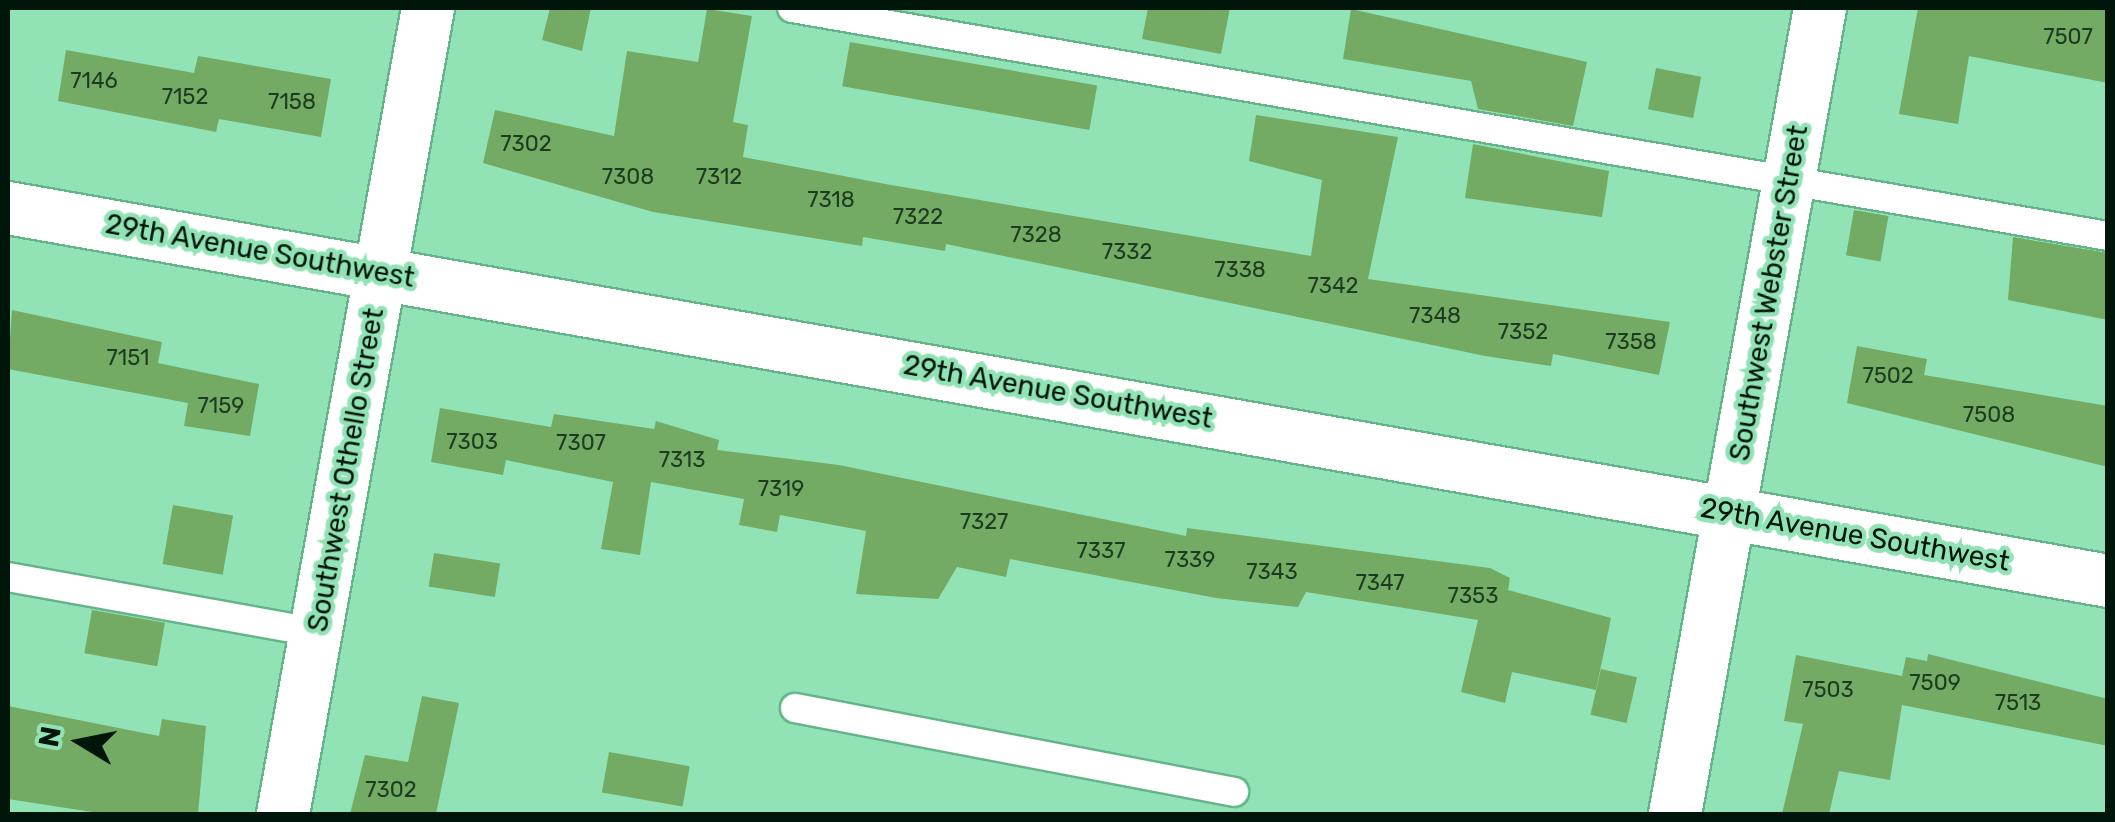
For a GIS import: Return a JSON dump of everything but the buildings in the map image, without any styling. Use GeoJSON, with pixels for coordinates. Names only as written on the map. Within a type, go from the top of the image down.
{"type":"FeatureCollection","features":[{"type":"Feature","properties":{"kind":"street","name":"Southwest Othello Street"},"geometry":{"type":"LineString","coordinates":[[283,814],[428,8]]}},
{"type":"Feature","properties":{"kind":"street","name":"Southwest Webster Street"},"geometry":{"type":"LineString","coordinates":[[1675,814],[1820,8]]}},
{"type":"Feature","properties":{"kind":"street","name":"29th Avenue Southwest"},"geometry":{"type":"LineString","coordinates":[[8,208],[382,271],[2108,582]]}},
{"type":"Feature","properties":{"kind":"lane"},"geometry":{"type":"LineString","coordinates":[[792,8],[2108,236]]}},
{"type":"Feature","properties":{"kind":"lane"},"geometry":{"type":"LineString","coordinates":[[8,577],[318,633]]}},
{"type":"Feature","properties":{"kind":"lane"},"geometry":{"type":"LineString","coordinates":[[795,708],[1234,792]]}}]}
